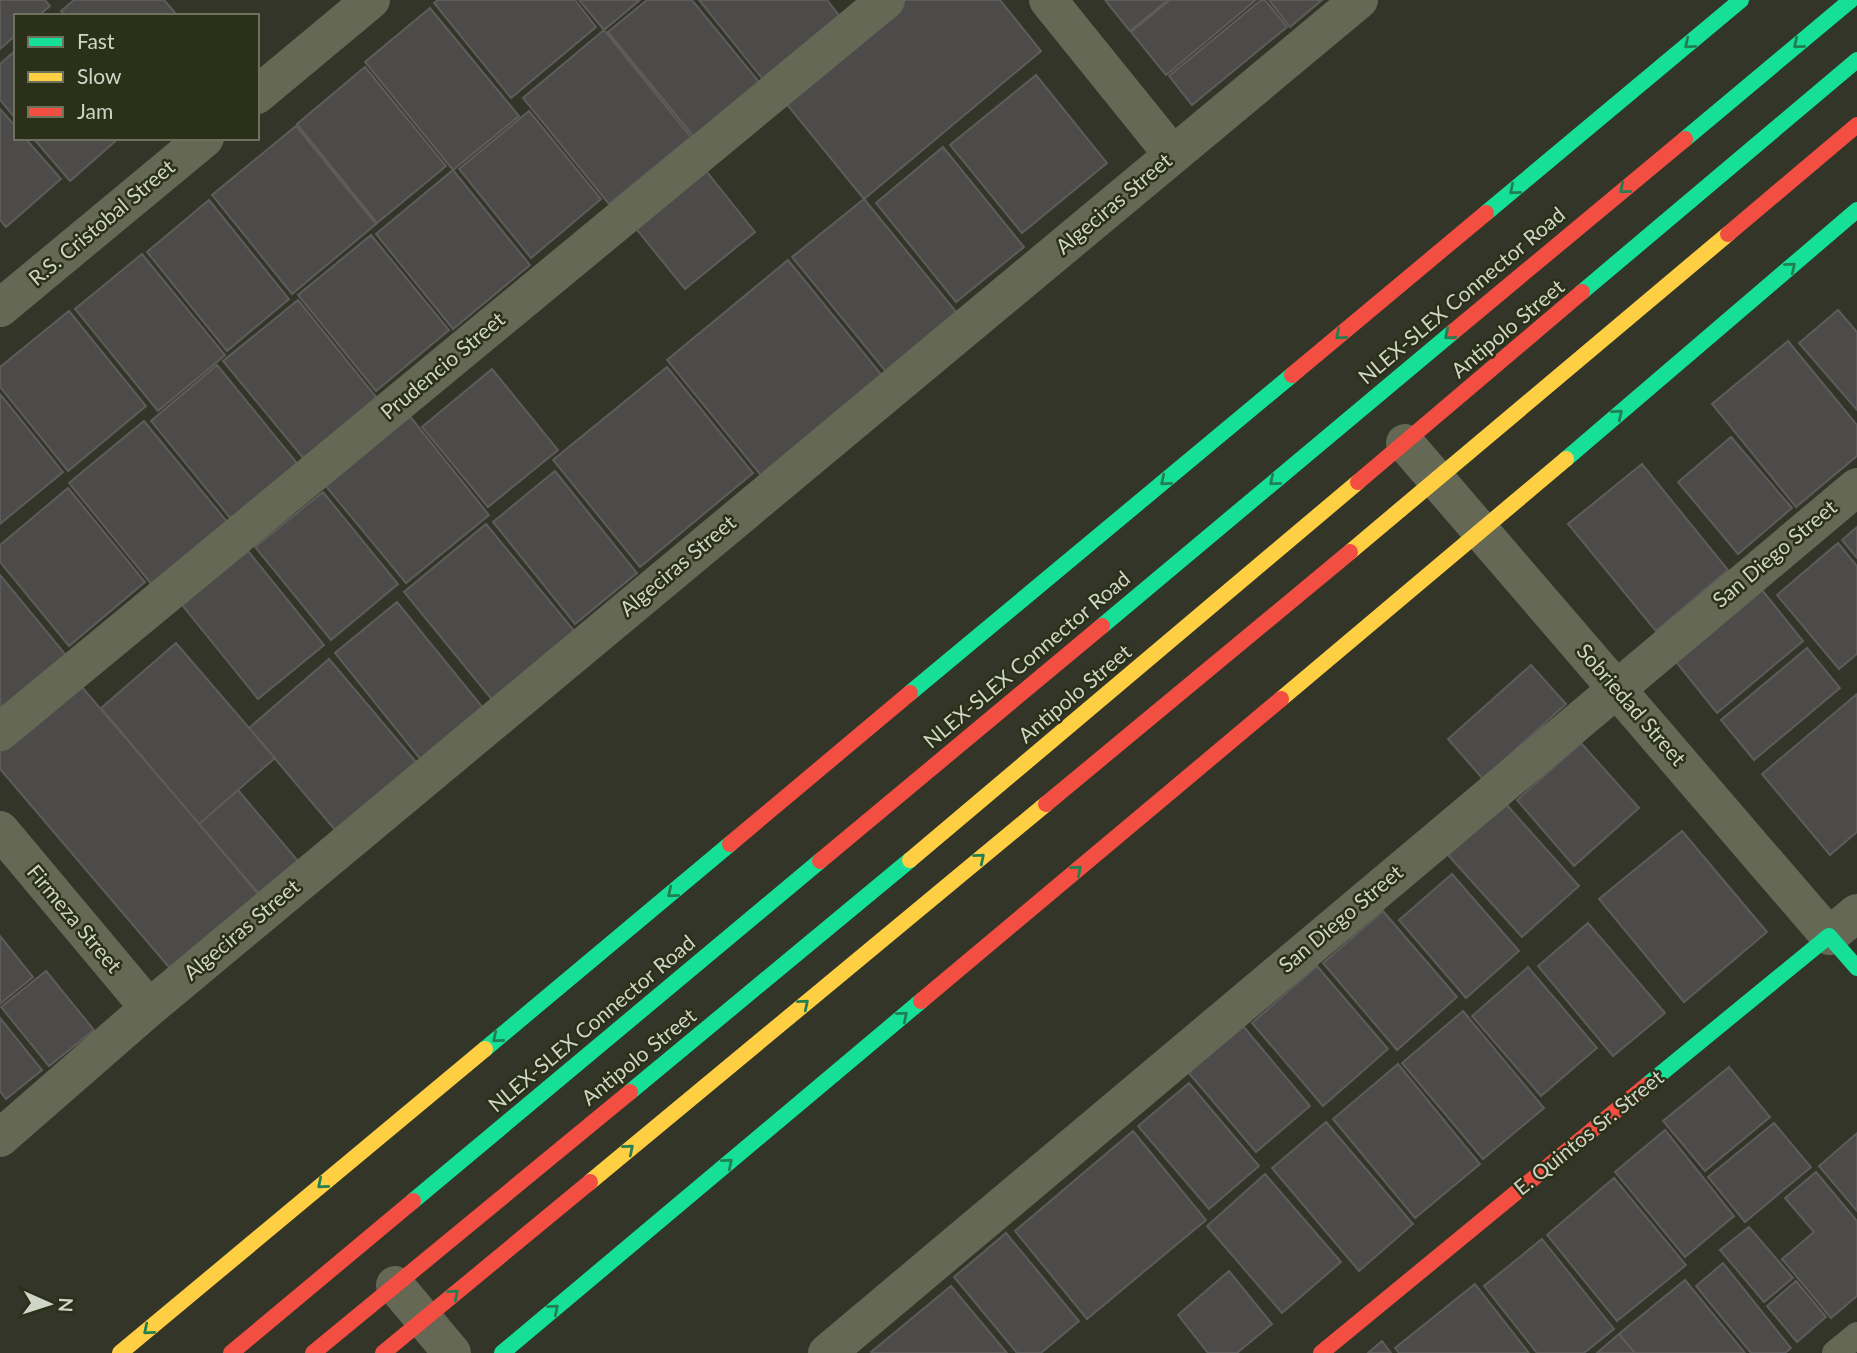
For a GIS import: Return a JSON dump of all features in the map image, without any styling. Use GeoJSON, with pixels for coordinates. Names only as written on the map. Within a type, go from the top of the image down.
{"type":"FeatureCollection","features":[{"type":"Feature","properties":{"kind":"main road"},"geometry":{"type":"LineString","coordinates":[[120,1353],[1741,0]]}},
{"type":"Feature","properties":{"kind":"main road","name":"NLEX-SLEX Connector Road"},"geometry":{"type":"LineString","coordinates":[[231,1353],[1851,0]]}},
{"type":"Feature","properties":{"kind":"main road","name":"Antipolo Street"},"geometry":{"type":"LineString","coordinates":[[313,1353],[885,881],[1857,60]]}},
{"type":"Feature","properties":{"kind":"main road"},"geometry":{"type":"LineString","coordinates":[[383,1353],[1456,464],[1857,125]]}},
{"type":"Feature","properties":{"kind":"main road"},"geometry":{"type":"LineString","coordinates":[[502,1353],[1857,210]]}},
{"type":"Feature","properties":{"kind":"main road","name":"Sobriedad Street"},"geometry":{"type":"LineString","coordinates":[[1843,924],[1857,968]]}},
{"type":"Feature","properties":{"kind":"main road","name":"E. Quintos Sr. Street"},"geometry":{"type":"LineString","coordinates":[[1321,1353],[1843,924]]}},
{"type":"Feature","properties":{"kind":"street"},"geometry":{"type":"LineString","coordinates":[[259,93],[371,0]]}},
{"type":"Feature","properties":{"kind":"street","name":"Prudencio Street"},"geometry":{"type":"LineString","coordinates":[[0,732],[886,0]]}},
{"type":"Feature","properties":{"kind":"street"},"geometry":{"type":"LineString","coordinates":[[1048,0],[1173,155]]}},
{"type":"Feature","properties":{"kind":"street","name":"Algeciras Street"},"geometry":{"type":"LineString","coordinates":[[0,1138],[149,1008],[1359,0]]}},
{"type":"Feature","properties":{"kind":"street","name":"R.S. Cristobal Street"},"geometry":{"type":"LineString","coordinates":[[0,308],[203,140]]}},
{"type":"Feature","properties":{"kind":"street","name":"Sobriedad Street"},"geometry":{"type":"LineString","coordinates":[[1405,443],[1616,687],[1843,924]]}},
{"type":"Feature","properties":{"kind":"street","name":"San Diego Street"},"geometry":{"type":"LineString","coordinates":[[827,1353],[1857,487]]}},
{"type":"Feature","properties":{"kind":"street","name":"Firmeza Street"},"geometry":{"type":"LineString","coordinates":[[0,830],[149,1008]]}},
{"type":"Feature","properties":{"kind":"street"},"geometry":{"type":"LineString","coordinates":[[395,1285],[452,1353]]}},
{"type":"Feature","properties":{"kind":"lane"},"geometry":{"type":"LineString","coordinates":[[1835,1353],[1857,1335]]}},
{"type":"Feature","properties":{"kind":"building"},"geometry":{"type":"Polygon","coordinates":[[[0,0],[45,0],[50,6],[40,14],[14,14],[14,37],[0,49],[0,0]]]}},
{"type":"Feature","properties":{"kind":"building"},"geometry":{"type":"Polygon","coordinates":[[[74,0],[164,0],[176,14],[64,14],[61,11],[74,0]]]}},
{"type":"Feature","properties":{"kind":"building"},"geometry":{"type":"Polygon","coordinates":[[[438,0],[575,0],[596,27],[511,98],[434,3],[438,0]]]}},
{"type":"Feature","properties":{"kind":"building"},"geometry":{"type":"Polygon","coordinates":[[[579,0],[640,0],[604,30],[579,0]]]}},
{"type":"Feature","properties":{"kind":"building"},"geometry":{"type":"Polygon","coordinates":[[[647,0],[692,0],[760,83],[694,137],[608,32],[647,0]]]}},
{"type":"Feature","properties":{"kind":"building"},"geometry":{"type":"Polygon","coordinates":[[[699,0],[827,0],[842,19],[765,82],[699,0]]]}},
{"type":"Feature","properties":{"kind":"building"},"geometry":{"type":"Polygon","coordinates":[[[897,0],[1000,0],[1041,51],[864,199],[780,96],[897,0]]]}},
{"type":"Feature","properties":{"kind":"building"},"geometry":{"type":"Polygon","coordinates":[[[1105,0],[1168,0],[1130,31],[1105,0]]]}},
{"type":"Feature","properties":{"kind":"building"},"geometry":{"type":"Polygon","coordinates":[[[1170,0],[1256,0],[1166,75],[1131,32],[1170,0]]]}},
{"type":"Feature","properties":{"kind":"building"},"geometry":{"type":"Polygon","coordinates":[[[1261,0],[1265,0],[1287,27],[1192,105],[1169,76],[1261,0]]]}},
{"type":"Feature","properties":{"kind":"building"},"geometry":{"type":"Polygon","coordinates":[[[1269,0],[1322,0],[1290,27],[1269,0]]]}},
{"type":"Feature","properties":{"kind":"building"},"geometry":{"type":"Polygon","coordinates":[[[430,8],[519,116],[453,170],[365,62],[430,8]]]}},
{"type":"Feature","properties":{"kind":"building"},"geometry":{"type":"Polygon","coordinates":[[[604,30],[691,137],[609,204],[523,98],[604,30]]]}},
{"type":"Feature","properties":{"kind":"building"},"geometry":{"type":"Polygon","coordinates":[[[14,52],[14,117],[0,100],[0,64],[14,52]]]}},
{"type":"Feature","properties":{"kind":"building"},"geometry":{"type":"Polygon","coordinates":[[[365,67],[446,166],[377,223],[297,124],[365,67]]]}},
{"type":"Feature","properties":{"kind":"building"},"geometry":{"type":"Polygon","coordinates":[[[1036,75],[1107,163],[1022,233],[950,145],[1036,75]]]}},
{"type":"Feature","properties":{"kind":"building"},"geometry":{"type":"Polygon","coordinates":[[[0,109],[14,125],[14,140],[27,140],[61,179],[6,227],[0,220],[0,109]]]}},
{"type":"Feature","properties":{"kind":"building"},"geometry":{"type":"Polygon","coordinates":[[[529,111],[601,199],[531,258],[459,169],[529,111]]]}},
{"type":"Feature","properties":{"kind":"building"},"geometry":{"type":"Polygon","coordinates":[[[296,126],[376,224],[292,294],[212,195],[296,126]]]}},
{"type":"Feature","properties":{"kind":"building"},"geometry":{"type":"Polygon","coordinates":[[[35,140],[117,140],[70,181],[35,140]]]}},
{"type":"Feature","properties":{"kind":"building"},"geometry":{"type":"Polygon","coordinates":[[[943,147],[1024,247],[956,302],[876,203],[943,147]]]}},
{"type":"Feature","properties":{"kind":"building"},"geometry":{"type":"Polygon","coordinates":[[[703,167],[755,232],[685,289],[633,225],[703,167]]]}},
{"type":"Feature","properties":{"kind":"building"},"geometry":{"type":"Polygon","coordinates":[[[453,170],[530,265],[453,329],[376,234],[453,170]]]}},
{"type":"Feature","properties":{"kind":"building"},"geometry":{"type":"Polygon","coordinates":[[[864,199],[958,314],[887,373],[792,257],[864,199]]]}},
{"type":"Feature","properties":{"kind":"building"},"geometry":{"type":"Polygon","coordinates":[[[209,200],[289,299],[227,351],[147,252],[209,200]]]}},
{"type":"Feature","properties":{"kind":"building"},"geometry":{"type":"Polygon","coordinates":[[[371,235],[449,330],[376,391],[298,295],[371,235]]]}},
{"type":"Feature","properties":{"kind":"building"},"geometry":{"type":"Polygon","coordinates":[[[142,254],[225,355],[158,411],[75,309],[142,254]]]}},
{"type":"Feature","properties":{"kind":"building"},"geometry":{"type":"Polygon","coordinates":[[[788,260],[885,379],[764,479],[667,360],[788,260]]]}},
{"type":"Feature","properties":{"kind":"building"},"geometry":{"type":"Polygon","coordinates":[[[298,300],[377,398],[304,459],[223,361],[298,300]]]}},
{"type":"Feature","properties":{"kind":"building"},"geometry":{"type":"Polygon","coordinates":[[[1838,310],[1857,332],[1857,410],[1799,343],[1838,310]]]}},
{"type":"Feature","properties":{"kind":"building"},"geometry":{"type":"Polygon","coordinates":[[[69,311],[146,406],[68,471],[0,387],[0,367],[69,311]]]}},
{"type":"Feature","properties":{"kind":"building"},"geometry":{"type":"Polygon","coordinates":[[[1788,341],[1857,425],[1857,456],[1796,507],[1712,404],[1788,341]]]}},
{"type":"Feature","properties":{"kind":"building"},"geometry":{"type":"Polygon","coordinates":[[[217,365],[297,463],[231,519],[151,421],[217,365]]]}},
{"type":"Feature","properties":{"kind":"building"},"geometry":{"type":"Polygon","coordinates":[[[667,367],[753,473],[640,567],[553,460],[667,367]]]}},
{"type":"Feature","properties":{"kind":"building"},"geometry":{"type":"Polygon","coordinates":[[[492,369],[558,450],[488,507],[422,427],[492,369]]]}},
{"type":"Feature","properties":{"kind":"building"},"geometry":{"type":"Polygon","coordinates":[[[0,394],[63,472],[0,524],[0,394]]]}},
{"type":"Feature","properties":{"kind":"building"},"geometry":{"type":"Polygon","coordinates":[[[408,414],[489,515],[406,583],[324,484],[408,414]]]}},
{"type":"Feature","properties":{"kind":"building"},"geometry":{"type":"Polygon","coordinates":[[[144,421],[229,524],[153,586],[69,483],[144,421]]]}},
{"type":"Feature","properties":{"kind":"building"},"geometry":{"type":"Polygon","coordinates":[[[1731,437],[1792,508],[1738,554],[1678,482],[1731,437]]]}},
{"type":"Feature","properties":{"kind":"building"},"geometry":{"type":"Polygon","coordinates":[[[1642,464],[1728,570],[1656,631],[1568,524],[1642,464]]]}},
{"type":"Feature","properties":{"kind":"building"},"geometry":{"type":"Polygon","coordinates":[[[555,471],[637,573],[575,624],[493,522],[555,471]]]}},
{"type":"Feature","properties":{"kind":"building"},"geometry":{"type":"Polygon","coordinates":[[[68,488],[145,582],[69,646],[0,562],[0,545],[68,488]]]}},
{"type":"Feature","properties":{"kind":"building"},"geometry":{"type":"Polygon","coordinates":[[[323,492],[398,584],[331,640],[255,547],[323,492]]]}},
{"type":"Feature","properties":{"kind":"building"},"geometry":{"type":"Polygon","coordinates":[[[486,524],[581,639],[498,707],[404,592],[486,524]]]}},
{"type":"Feature","properties":{"kind":"building"},"geometry":{"type":"Polygon","coordinates":[[[1857,527],[1857,558],[1842,540],[1857,527]]]}},
{"type":"Feature","properties":{"kind":"building"},"geometry":{"type":"Polygon","coordinates":[[[1838,543],[1857,566],[1857,654],[1839,669],[1777,595],[1838,543]]]}},
{"type":"Feature","properties":{"kind":"building"},"geometry":{"type":"Polygon","coordinates":[[[248,551],[324,645],[258,699],[182,605],[248,551]]]}},
{"type":"Feature","properties":{"kind":"building"},"geometry":{"type":"Polygon","coordinates":[[[0,575],[70,660],[0,718],[0,575]]]}},
{"type":"Feature","properties":{"kind":"building"},"geometry":{"type":"Polygon","coordinates":[[[1762,590],[1803,641],[1717,713],[1676,662],[1762,590]]]}},
{"type":"Feature","properties":{"kind":"building"},"geometry":{"type":"Polygon","coordinates":[[[397,602],[484,709],[421,760],[335,653],[397,602]]]}},
{"type":"Feature","properties":{"kind":"building"},"geometry":{"type":"Polygon","coordinates":[[[176,643],[275,758],[199,824],[101,708],[176,643]]]}},
{"type":"Feature","properties":{"kind":"building"},"geometry":{"type":"Polygon","coordinates":[[[1807,648],[1840,688],[1754,760],[1721,720],[1807,648]]]}},
{"type":"Feature","properties":{"kind":"building"},"geometry":{"type":"Polygon","coordinates":[[[329,659],[416,762],[336,831],[249,728],[329,659]]]}},
{"type":"Feature","properties":{"kind":"building"},"geometry":{"type":"Polygon","coordinates":[[[1531,665],[1566,704],[1483,779],[1448,739],[1531,665]]]}},
{"type":"Feature","properties":{"kind":"building"},"geometry":{"type":"Polygon","coordinates":[[[75,679],[267,903],[180,980],[0,769],[0,745],[75,679]]]}},
{"type":"Feature","properties":{"kind":"building"},"geometry":{"type":"Polygon","coordinates":[[[1857,694],[1857,832],[1830,855],[1762,774],[1857,694]]]}},
{"type":"Feature","properties":{"kind":"building"},"geometry":{"type":"Polygon","coordinates":[[[1581,743],[1639,808],[1574,866],[1517,800],[1581,743]]]}},
{"type":"Feature","properties":{"kind":"building"},"geometry":{"type":"Polygon","coordinates":[[[238,790],[303,867],[264,901],[199,824],[238,790]]]}},
{"type":"Feature","properties":{"kind":"building"},"geometry":{"type":"Polygon","coordinates":[[[1506,804],[1579,886],[1522,937],[1448,855],[1506,804]]]}},
{"type":"Feature","properties":{"kind":"building"},"geometry":{"type":"Polygon","coordinates":[[[1682,831],[1767,932],[1684,1002],[1599,899],[1682,831]]]}},
{"type":"Feature","properties":{"kind":"building"},"geometry":{"type":"Polygon","coordinates":[[[1452,874],[1519,951],[1466,998],[1399,920],[1452,874]]]}},
{"type":"Feature","properties":{"kind":"building"},"geometry":{"type":"Polygon","coordinates":[[[1383,911],[1457,997],[1397,1050],[1323,963],[1383,911]]]}},
{"type":"Feature","properties":{"kind":"building"},"geometry":{"type":"Polygon","coordinates":[[[1588,923],[1665,1013],[1613,1056],[1538,966],[1588,923]]]}},
{"type":"Feature","properties":{"kind":"building"},"geometry":{"type":"Polygon","coordinates":[[[0,936],[33,977],[0,1004],[0,936]]]}},
{"type":"Feature","properties":{"kind":"building"},"geometry":{"type":"Polygon","coordinates":[[[1317,966],[1388,1049],[1323,1106],[1252,1023],[1317,966]]]}},
{"type":"Feature","properties":{"kind":"building"},"geometry":{"type":"Polygon","coordinates":[[[1528,967],[1597,1048],[1541,1096],[1472,1016],[1528,967]]]}},
{"type":"Feature","properties":{"kind":"building"},"geometry":{"type":"Polygon","coordinates":[[[46,971],[94,1030],[49,1066],[1,1007],[46,971]]]}},
{"type":"Feature","properties":{"kind":"building"},"geometry":{"type":"Polygon","coordinates":[[[1463,1011],[1544,1108],[1483,1159],[1402,1063],[1463,1011]]]}},
{"type":"Feature","properties":{"kind":"building"},"geometry":{"type":"Polygon","coordinates":[[[0,1018],[42,1070],[6,1099],[0,1091],[0,1018]]]}},
{"type":"Feature","properties":{"kind":"building"},"geometry":{"type":"Polygon","coordinates":[[[1243,1026],[1310,1106],[1256,1152],[1188,1072],[1243,1026]]]}},
{"type":"Feature","properties":{"kind":"building"},"geometry":{"type":"Polygon","coordinates":[[[1398,1064],[1480,1164],[1415,1218],[1333,1119],[1398,1064]]]}},
{"type":"Feature","properties":{"kind":"building"},"geometry":{"type":"Polygon","coordinates":[[[1729,1067],[1770,1117],[1705,1171],[1663,1121],[1729,1067]]]}},
{"type":"Feature","properties":{"kind":"building"},"geometry":{"type":"Polygon","coordinates":[[[1189,1083],[1259,1166],[1209,1209],[1138,1126],[1189,1083]]]}},
{"type":"Feature","properties":{"kind":"building"},"geometry":{"type":"Polygon","coordinates":[[[1326,1122],[1413,1224],[1359,1271],[1272,1168],[1326,1122]]]}},
{"type":"Feature","properties":{"kind":"building"},"geometry":{"type":"Polygon","coordinates":[[[1774,1123],[1811,1167],[1745,1222],[1708,1177],[1774,1123]]]}},
{"type":"Feature","properties":{"kind":"building"},"geometry":{"type":"Polygon","coordinates":[[[1665,1130],[1734,1216],[1685,1257],[1615,1172],[1665,1130]]]}},
{"type":"Feature","properties":{"kind":"building"},"geometry":{"type":"Polygon","coordinates":[[[1133,1131],[1206,1220],[1087,1319],[1015,1231],[1133,1131]]]}},
{"type":"Feature","properties":{"kind":"building"},"geometry":{"type":"Polygon","coordinates":[[[1857,1133],[1857,1211],[1819,1166],[1857,1133]]]}},
{"type":"Feature","properties":{"kind":"building"},"geometry":{"type":"Polygon","coordinates":[[[1816,1172],[1857,1221],[1857,1296],[1831,1318],[1782,1259],[1814,1232],[1785,1198],[1816,1172]]]}},
{"type":"Feature","properties":{"kind":"building"},"geometry":{"type":"Polygon","coordinates":[[[1265,1174],[1341,1262],[1282,1313],[1207,1226],[1265,1174]]]}},
{"type":"Feature","properties":{"kind":"building"},"geometry":{"type":"Polygon","coordinates":[[[1614,1178],[1686,1265],[1617,1321],[1547,1235],[1614,1178]]]}},
{"type":"Feature","properties":{"kind":"building"},"geometry":{"type":"Polygon","coordinates":[[[1749,1227],[1793,1278],[1764,1302],[1720,1250],[1749,1227]]]}},
{"type":"Feature","properties":{"kind":"building"},"geometry":{"type":"Polygon","coordinates":[[[1006,1233],[1079,1321],[1041,1353],[1017,1353],[954,1277],[1006,1233]]]}},
{"type":"Feature","properties":{"kind":"building"},"geometry":{"type":"Polygon","coordinates":[[[1542,1239],[1614,1329],[1584,1353],[1537,1353],[1484,1286],[1542,1239]]]}},
{"type":"Feature","properties":{"kind":"building"},"geometry":{"type":"Polygon","coordinates":[[[1723,1263],[1791,1348],[1785,1353],[1751,1353],[1696,1286],[1723,1263]]]}},
{"type":"Feature","properties":{"kind":"building"},"geometry":{"type":"Polygon","coordinates":[[[1229,1271],[1272,1324],[1237,1353],[1208,1353],[1178,1315],[1229,1271]]]}},
{"type":"Feature","properties":{"kind":"building"},"geometry":{"type":"Polygon","coordinates":[[[1685,1280],[1745,1353],[1635,1353],[1619,1334],[1685,1280]]]}},
{"type":"Feature","properties":{"kind":"building"},"geometry":{"type":"Polygon","coordinates":[[[1796,1281],[1826,1317],[1797,1342],[1767,1306],[1796,1281]]]}},
{"type":"Feature","properties":{"kind":"building"},"geometry":{"type":"Polygon","coordinates":[[[1475,1284],[1529,1353],[1399,1353],[1395,1348],[1475,1284]]]}},
{"type":"Feature","properties":{"kind":"building"},"geometry":{"type":"Polygon","coordinates":[[[951,1286],[1007,1353],[871,1352],[951,1286]]]}},
{"type":"Feature","properties":{"kind":"building"},"geometry":{"type":"Polygon","coordinates":[[[1619,1334],[1635,1353],[1597,1353],[1619,1334]]]}},
{"type":"Feature","properties":{"kind":"building"},"geometry":{"type":"Polygon","coordinates":[[[1382,1341],[1391,1353],[1368,1353],[1382,1341]]]}},
{"type":"Feature","properties":{"kind":"traffic: fast"},"geometry":{"type":"LineString","coordinates":[[1486,213],[1741,0]]}},
{"type":"Feature","properties":{"kind":"traffic: fast"},"geometry":{"type":"LineString","coordinates":[[1685,139],[1851,0]]}},
{"type":"Feature","properties":{"kind":"traffic: fast"},"geometry":{"type":"LineString","coordinates":[[1582,292],[1857,60]]}},
{"type":"Feature","properties":{"kind":"traffic: fast"},"geometry":{"type":"LineString","coordinates":[[1566,459],[1857,210]]}},
{"type":"Feature","properties":{"kind":"traffic: fast"},"geometry":{"type":"LineString","coordinates":[[1102,626],[1453,332]]}},
{"type":"Feature","properties":{"kind":"traffic: fast"},"geometry":{"type":"LineString","coordinates":[[910,693],[1292,375]]}},
{"type":"Feature","properties":{"kind":"traffic: fast"},"geometry":{"type":"LineString","coordinates":[[485,1049],[730,844]]}},
{"type":"Feature","properties":{"kind":"traffic: fast"},"geometry":{"type":"LineString","coordinates":[[630,1092],[910,860]]}},
{"type":"Feature","properties":{"kind":"traffic: fast"},"geometry":{"type":"LineString","coordinates":[[413,1201],[820,861]]}},
{"type":"Feature","properties":{"kind":"traffic: fast"},"geometry":{"type":"LineString","coordinates":[[1647,1085],[1829,936],[1857,968]]}},
{"type":"Feature","properties":{"kind":"traffic: fast"},"geometry":{"type":"LineString","coordinates":[[502,1353],[921,1001]]}},
{"type":"Feature","properties":{"kind":"traffic: slow"},"geometry":{"type":"LineString","coordinates":[[1350,552],[1728,234]]}},
{"type":"Feature","properties":{"kind":"traffic: slow"},"geometry":{"type":"LineString","coordinates":[[1281,699],[1566,459]]}},
{"type":"Feature","properties":{"kind":"traffic: slow"},"geometry":{"type":"LineString","coordinates":[[910,860],[1358,482]]}},
{"type":"Feature","properties":{"kind":"traffic: slow"},"geometry":{"type":"LineString","coordinates":[[590,1182],[1046,804]]}},
{"type":"Feature","properties":{"kind":"traffic: slow"},"geometry":{"type":"LineString","coordinates":[[120,1353],[485,1049]]}},
{"type":"Feature","properties":{"kind":"traffic: jam"},"geometry":{"type":"LineString","coordinates":[[1728,234],[1857,125]]}},
{"type":"Feature","properties":{"kind":"traffic: jam"},"geometry":{"type":"LineString","coordinates":[[1453,332],[1685,139]]}},
{"type":"Feature","properties":{"kind":"traffic: jam"},"geometry":{"type":"LineString","coordinates":[[1292,375],[1486,213]]}},
{"type":"Feature","properties":{"kind":"traffic: jam"},"geometry":{"type":"LineString","coordinates":[[1358,482],[1582,292]]}},
{"type":"Feature","properties":{"kind":"traffic: jam"},"geometry":{"type":"LineString","coordinates":[[1046,804],[1350,552]]}},
{"type":"Feature","properties":{"kind":"traffic: jam"},"geometry":{"type":"LineString","coordinates":[[820,861],[1102,626]]}},
{"type":"Feature","properties":{"kind":"traffic: jam"},"geometry":{"type":"LineString","coordinates":[[730,844],[910,693]]}},
{"type":"Feature","properties":{"kind":"traffic: jam"},"geometry":{"type":"LineString","coordinates":[[921,1001],[1281,699]]}},
{"type":"Feature","properties":{"kind":"traffic: jam"},"geometry":{"type":"LineString","coordinates":[[1321,1353],[1647,1085]]}},
{"type":"Feature","properties":{"kind":"traffic: jam"},"geometry":{"type":"LineString","coordinates":[[313,1353],[630,1092]]}},
{"type":"Feature","properties":{"kind":"traffic: jam"},"geometry":{"type":"LineString","coordinates":[[383,1353],[590,1182]]}},
{"type":"Feature","properties":{"kind":"traffic: jam"},"geometry":{"type":"LineString","coordinates":[[231,1353],[413,1201]]}}]}
